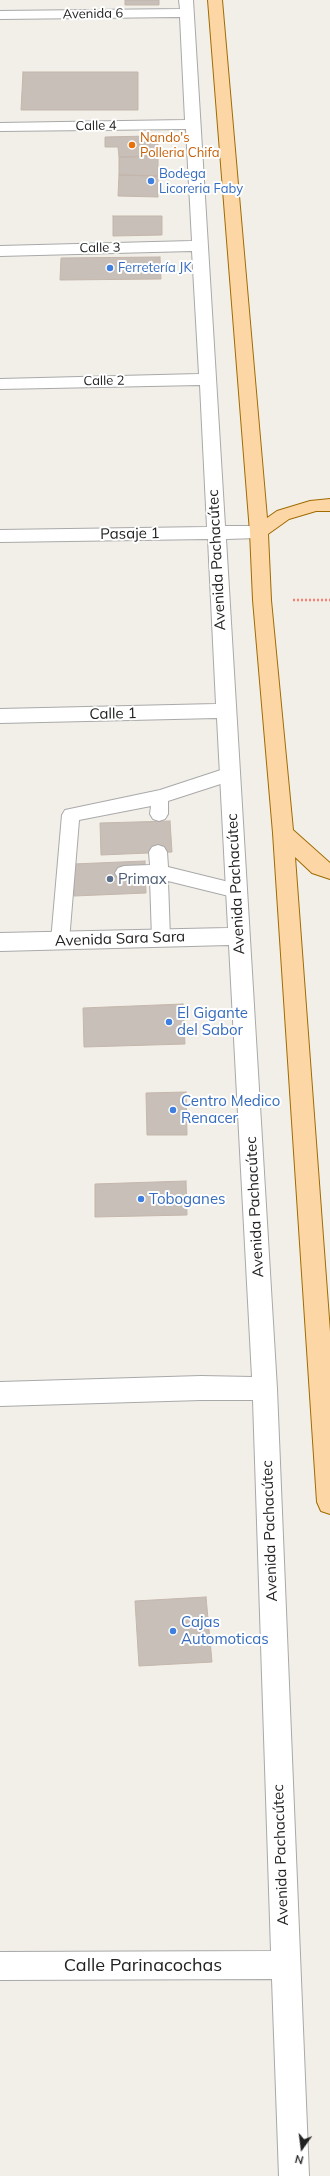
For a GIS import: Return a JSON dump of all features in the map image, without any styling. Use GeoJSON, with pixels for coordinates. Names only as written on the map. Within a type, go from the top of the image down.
{"type":"FeatureCollection","features":[{"type":"Feature","properties":{"kind":"main road"},"geometry":{"type":"LineString","coordinates":[[215,0],[259,532],[262,600],[283,833],[330,1502]]}},
{"type":"Feature","properties":{"kind":"main road"},"geometry":{"type":"LineString","coordinates":[[259,532],[283,515],[316,505],[330,505]]}},
{"type":"Feature","properties":{"kind":"main road"},"geometry":{"type":"LineString","coordinates":[[283,833],[320,867],[330,871]]}},
{"type":"Feature","properties":{"kind":"street","name":"Avenida 6"},"geometry":{"type":"LineString","coordinates":[[0,16],[186,7]]}},
{"type":"Feature","properties":{"kind":"street","name":"Avenida Pachacútec"},"geometry":{"type":"LineString","coordinates":[[186,7],[265,1389],[285,1966],[294,2176]]}},
{"type":"Feature","properties":{"kind":"street","name":"Calle 4"},"geometry":{"type":"LineString","coordinates":[[0,127],[192,124]]}},
{"type":"Feature","properties":{"kind":"street","name":"Calle 3"},"geometry":{"type":"LineString","coordinates":[[0,251],[200,246]]}},
{"type":"Feature","properties":{"kind":"street","name":"Calle 2"},"geometry":{"type":"LineString","coordinates":[[0,384],[207,379]]}},
{"type":"Feature","properties":{"kind":"street","name":"Pasaje 1"},"geometry":{"type":"LineString","coordinates":[[0,536],[259,532]]}},
{"type":"Feature","properties":{"kind":"street","name":"Calle 1"},"geometry":{"type":"LineString","coordinates":[[0,716],[226,711]]}},
{"type":"Feature","properties":{"kind":"street","name":"Avenida Sara Sara"},"geometry":{"type":"LineString","coordinates":[[0,942],[239,936]]}},
{"type":"Feature","properties":{"kind":"street"},"geometry":{"type":"LineString","coordinates":[[0,1394],[200,1388],[265,1389]]}},
{"type":"Feature","properties":{"kind":"street","name":"Calle Parinacochas"},"geometry":{"type":"LineString","coordinates":[[0,1966],[285,1966]]}},
{"type":"Feature","properties":{"kind":"lane"},"geometry":{"type":"LineString","coordinates":[[60,941],[71,875],[71,815],[160,805],[230,774]]}},
{"type":"Feature","properties":{"kind":"lane"},"geometry":{"type":"LineString","coordinates":[[158,852],[161,938]]}},
{"type":"Feature","properties":{"kind":"lane"},"geometry":{"type":"LineString","coordinates":[[124,874],[159,872],[237,891]]}},
{"type":"Feature","properties":{"kind":"path"},"geometry":{"type":"LineString","coordinates":[[262,600],[330,600]]}},
{"type":"Feature","properties":{"kind":"building"},"geometry":{"type":"Polygon","coordinates":[[[125,0],[159,0],[159,5],[125,5],[125,0]]]}},
{"type":"Feature","properties":{"kind":"building"},"geometry":{"type":"Polygon","coordinates":[[[23,72],[138,72],[138,110],[21,110],[23,72]]]}},
{"type":"Feature","properties":{"kind":"building","name":"Nando's Polleria Chifa"},"geometry":{"type":"Polygon","coordinates":[[[149,136],[158,142],[158,156],[119,157],[118,147],[105,147],[105,137],[149,136]]]}},
{"type":"Feature","properties":{"kind":"building"},"geometry":{"type":"Polygon","coordinates":[[[158,156],[158,176],[119,175],[119,157],[158,156]]]}},
{"type":"Feature","properties":{"kind":"building"},"geometry":{"type":"Polygon","coordinates":[[[119,175],[158,176],[158,197],[118,196],[119,175]]]}},
{"type":"Feature","properties":{"kind":"building"},"geometry":{"type":"Polygon","coordinates":[[[113,216],[162,216],[162,235],[113,236],[113,216]]]}},
{"type":"Feature","properties":{"kind":"building","name":"Ferretería JK"},"geometry":{"type":"Polygon","coordinates":[[[160,257],[161,279],[60,280],[61,258],[160,257]]]}},
{"type":"Feature","properties":{"kind":"building","name":"Primax"},"geometry":{"type":"Polygon","coordinates":[[[170,821],[172,852],[101,855],[100,823],[170,821]]]}},
{"type":"Feature","properties":{"kind":"building","name":"Primax"},"geometry":{"type":"Polygon","coordinates":[[[145,861],[146,893],[74,896],[73,864],[145,861]]]}},
{"type":"Feature","properties":{"kind":"building"},"geometry":{"type":"Polygon","coordinates":[[[183,1004],[185,1044],[84,1047],[83,1008],[183,1004]]]}},
{"type":"Feature","properties":{"kind":"building"},"geometry":{"type":"Polygon","coordinates":[[[186,1092],[187,1135],[147,1135],[146,1093],[186,1092]]]}},
{"type":"Feature","properties":{"kind":"building","name":"Toboganes"},"geometry":{"type":"Polygon","coordinates":[[[186,1181],[187,1215],[95,1217],[95,1184],[186,1181]]]}},
{"type":"Feature","properties":{"kind":"building","name":"Cajas Automoticas"},"geometry":{"type":"Polygon","coordinates":[[[206,1597],[212,1662],[139,1666],[135,1601],[206,1597]]]}},
{"type":"Feature","properties":{"kind":"place","name":"Nando's Polleria Chifa"},"geometry":{"type":"Point","coordinates":[132,145]}},
{"type":"Feature","properties":{"kind":"place","name":"Bodega Licoreria Faby"},"geometry":{"type":"Point","coordinates":[151,181]}},
{"type":"Feature","properties":{"kind":"place","name":"Ferretería JK"},"geometry":{"type":"Point","coordinates":[110,268]}},
{"type":"Feature","properties":{"kind":"place","name":"Primax"},"geometry":{"type":"Point","coordinates":[110,879]}},
{"type":"Feature","properties":{"kind":"place","name":"El Gigante del Sabor"},"geometry":{"type":"Point","coordinates":[169,1022]}},
{"type":"Feature","properties":{"kind":"place","name":"Centro Medico Renacer"},"geometry":{"type":"Point","coordinates":[173,1110]}},
{"type":"Feature","properties":{"kind":"place","name":"Toboganes"},"geometry":{"type":"Point","coordinates":[141,1199]}},
{"type":"Feature","properties":{"kind":"place","name":"Cajas Automoticas"},"geometry":{"type":"Point","coordinates":[173,1631]}}]}
